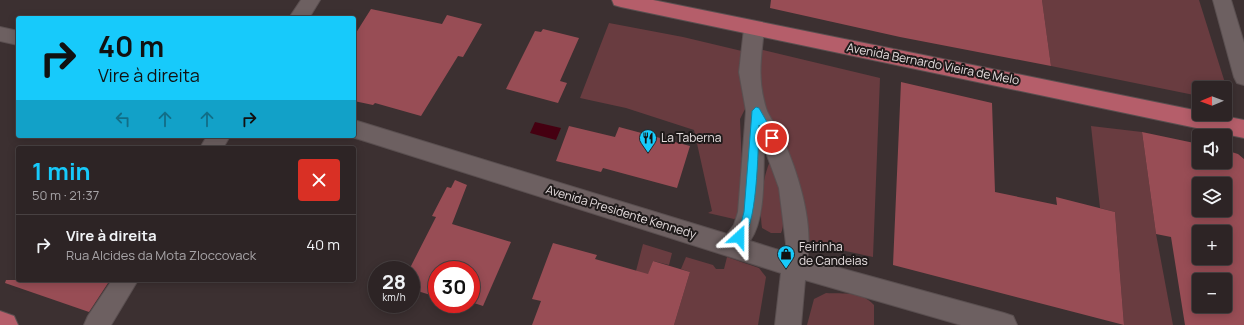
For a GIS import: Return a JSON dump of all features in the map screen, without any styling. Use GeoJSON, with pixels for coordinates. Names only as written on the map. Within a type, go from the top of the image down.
{"type":"FeatureCollection","features":[{"type":"Feature","properties":{"kind":"main road","name":"Avenida Bernardo Vieira de Melo"},"geometry":{"type":"LineString","coordinates":[[621,0],[754,29],[1017,81],[1244,129]]}},
{"type":"Feature","properties":{"kind":"main road"},"geometry":{"type":"LineString","coordinates":[[0,323],[5,325]]}},
{"type":"Feature","properties":{"kind":"street"},"geometry":{"type":"LineString","coordinates":[[299,16],[311,0]]}},
{"type":"Feature","properties":{"kind":"street"},"geometry":{"type":"LineString","coordinates":[[1222,0],[1244,77]]}},
{"type":"Feature","properties":{"kind":"street"},"geometry":{"type":"LineString","coordinates":[[733,246],[745,228],[749,212],[756,111],[750,83],[754,29]]}},
{"type":"Feature","properties":{"kind":"street"},"geometry":{"type":"LineString","coordinates":[[0,34],[16,38]]}},
{"type":"Feature","properties":{"kind":"street"},"geometry":{"type":"LineString","coordinates":[[756,111],[772,138],[790,188],[798,244],[794,266],[788,325]]}},
{"type":"Feature","properties":{"kind":"street","name":"Avenida Presidente Kennedy"},"geometry":{"type":"LineString","coordinates":[[356,130],[794,266],[1004,325]]}},
{"type":"Feature","properties":{"kind":"street"},"geometry":{"type":"LineString","coordinates":[[97,325],[125,282]]}},
{"type":"Feature","properties":{"kind":"shaded area"},"geometry":{"type":"Polygon","coordinates":[[[1042,0],[1199,0],[1224,81],[1192,81],[1192,95],[1051,66],[1042,0]]]}},
{"type":"Feature","properties":{"kind":"shaded area"},"geometry":{"type":"Polygon","coordinates":[[[609,23],[683,37],[746,52],[748,103],[740,119],[742,166],[737,218],[734,219],[708,213],[712,211],[694,130],[626,108],[580,98],[609,23]]]}},
{"type":"Feature","properties":{"kind":"shaded area"},"geometry":{"type":"Polygon","coordinates":[[[759,49],[880,78],[873,257],[818,245],[802,236],[798,182],[779,125],[768,117],[757,86],[759,49]]]}},
{"type":"Feature","properties":{"kind":"shaded area"},"geometry":{"type":"Polygon","coordinates":[[[535,122],[561,128],[556,140],[530,133],[535,122]]]}},
{"type":"Feature","properties":{"kind":"shaded area"},"geometry":{"type":"Polygon","coordinates":[[[1091,126],[1142,132],[1156,234],[1173,325],[1124,325],[1115,212],[1100,208],[1091,126]]]}},
{"type":"Feature","properties":{"kind":"shaded area"},"geometry":{"type":"Polygon","coordinates":[[[771,159],[782,208],[783,226],[781,233],[771,233],[762,228],[761,211],[763,184],[771,159]]]}},
{"type":"Feature","properties":{"kind":"shaded area"},"geometry":{"type":"Polygon","coordinates":[[[643,244],[672,253],[669,265],[653,261],[631,325],[622,325],[643,244]]]}},
{"type":"Feature","properties":{"kind":"shaded area"},"geometry":{"type":"Polygon","coordinates":[[[686,257],[713,265],[716,269],[724,269],[727,257],[759,268],[766,277],[758,325],[674,325],[690,272],[681,269],[686,257]]]}},
{"type":"Feature","properties":{"kind":"shaded area"},"geometry":{"type":"Polygon","coordinates":[[[826,293],[852,294],[864,297],[874,305],[874,325],[807,325],[814,299],[826,293]]]}},
{"type":"Feature","properties":{"kind":"building"},"geometry":{"type":"Polygon","coordinates":[[[771,0],[1042,0],[1051,66],[900,37],[770,8],[771,0]]]}},
{"type":"Feature","properties":{"kind":"building"},"geometry":{"type":"Polygon","coordinates":[[[371,9],[442,24],[447,15],[482,24],[463,57],[458,56],[421,116],[375,103],[373,105],[356,101],[356,33],[371,9]]]}},
{"type":"Feature","properties":{"kind":"building"},"geometry":{"type":"Polygon","coordinates":[[[543,29],[579,38],[560,81],[567,83],[558,103],[506,89],[535,31],[541,32],[543,29]]]}},
{"type":"Feature","properties":{"kind":"building"},"geometry":{"type":"Polygon","coordinates":[[[901,82],[992,103],[995,192],[1057,205],[1056,197],[1115,212],[1124,325],[893,265],[901,82]]]}},
{"type":"Feature","properties":{"kind":"building"},"geometry":{"type":"Polygon","coordinates":[[[569,126],[615,137],[619,127],[690,146],[677,188],[603,168],[601,172],[556,161],[569,126]]]}},
{"type":"Feature","properties":{"kind":"building"},"geometry":{"type":"Polygon","coordinates":[[[1142,132],[1192,143],[1192,169],[1232,169],[1232,152],[1238,154],[1244,159],[1244,325],[1185,325],[1171,237],[1156,234],[1142,132]]]}},
{"type":"Feature","properties":{"kind":"building"},"geometry":{"type":"Polygon","coordinates":[[[455,180],[467,185],[452,224],[511,242],[483,306],[480,305],[480,261],[428,261],[428,294],[420,292],[420,261],[414,261],[436,217],[432,216],[447,187],[451,188],[455,180]]]}},
{"type":"Feature","properties":{"kind":"building"},"geometry":{"type":"Polygon","coordinates":[[[553,243],[597,255],[595,259],[648,274],[653,261],[690,272],[674,325],[532,325],[541,301],[532,299],[553,243]]]}},
{"type":"Feature","properties":{"kind":"building"},"geometry":{"type":"Polygon","coordinates":[[[6,280],[16,280],[16,282],[109,282],[89,312],[5,283],[6,280]]]}},
{"type":"Feature","properties":{"kind":"place","name":"La Taberna"},"geometry":{"type":"Point","coordinates":[648,153]}},
{"type":"Feature","properties":{"kind":"place","name":"Feirinha de Candeias"},"geometry":{"type":"Point","coordinates":[786,269]}},
{"type":"Feature","properties":{"kind":"route"},"geometry":{"type":"LineString","coordinates":[[739,237],[745,228],[749,212],[756,111],[772,138]]}}]}
